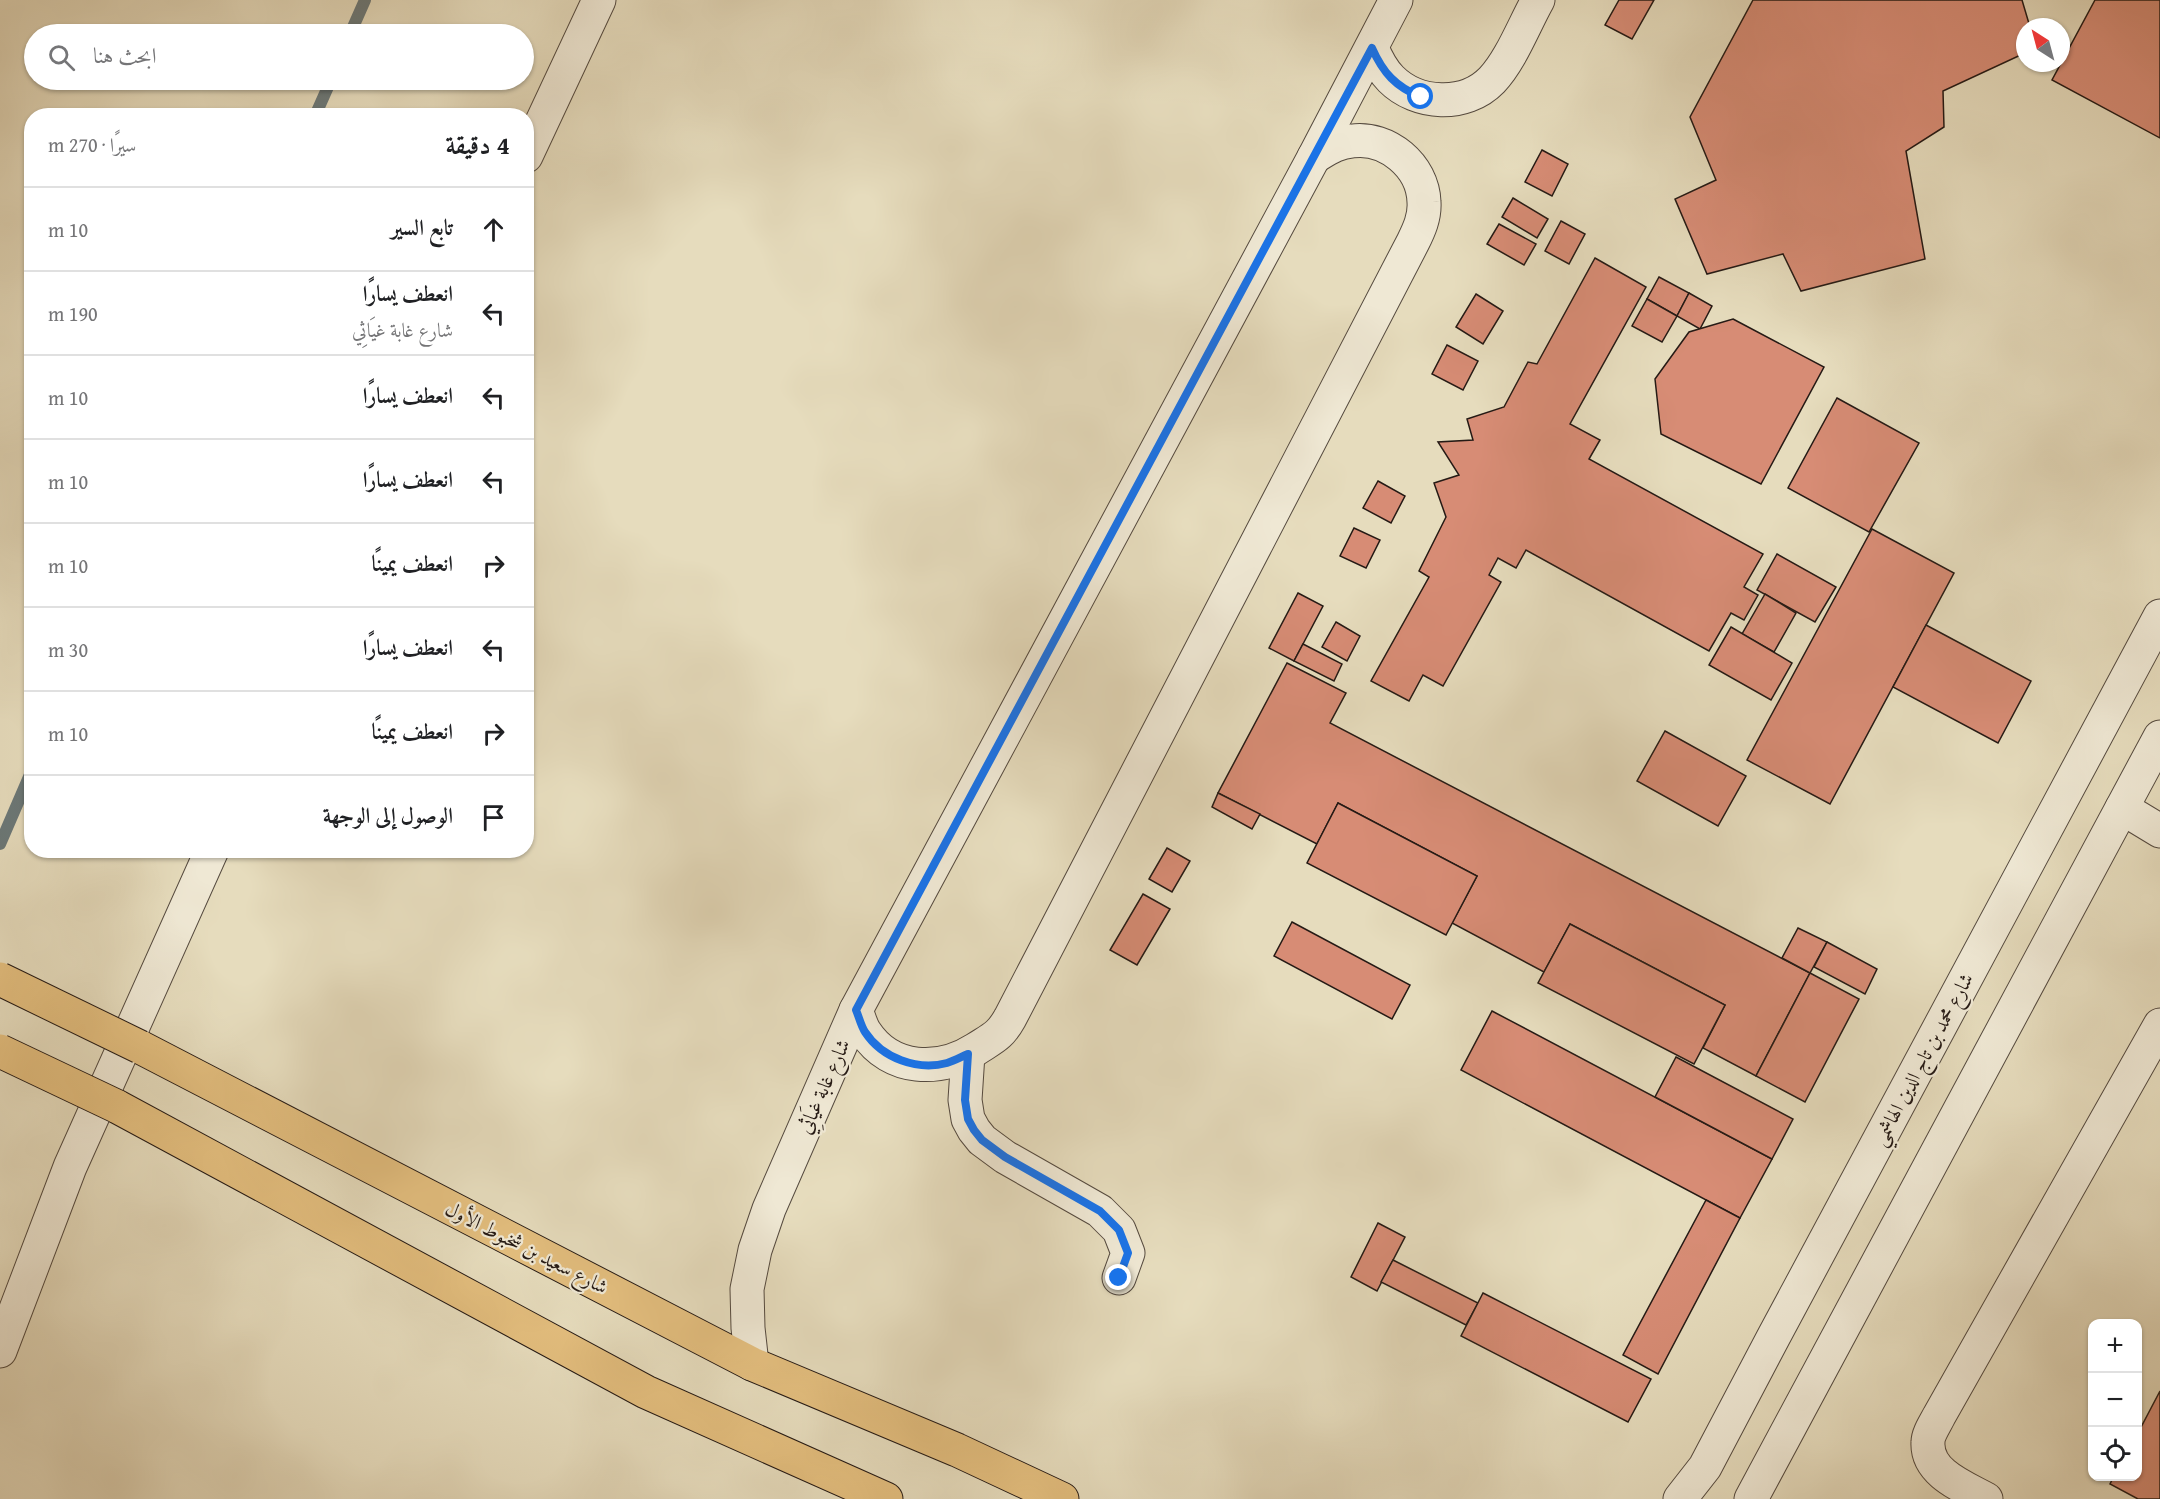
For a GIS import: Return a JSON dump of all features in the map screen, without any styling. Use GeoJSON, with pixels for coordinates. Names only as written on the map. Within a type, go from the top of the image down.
{"type":"FeatureCollection","features":[{"type":"Feature","properties":{"kind":"main road","name":"شارع سعيد بن شخبوط الأول"},"geometry":{"type":"LineString","coordinates":[[0,979],[140,1047],[752,1364],[957,1450],[1062,1499]]}},
{"type":"Feature","properties":{"kind":"main road"},"geometry":{"type":"LineString","coordinates":[[0,1052],[116,1106],[646,1392],[886,1499]]}},
{"type":"Feature","properties":{"kind":"street"},"geometry":{"type":"LineString","coordinates":[[534,139],[599,0]]}},
{"type":"Feature","properties":{"kind":"street","name":"شارع غابة غيَاثِي"},"geometry":{"type":"LineString","coordinates":[[752,1364],[747,1289],[754,1250],[769,1209],[856,1010],[1396,0]]}},
{"type":"Feature","properties":{"kind":"street"},"geometry":{"type":"LineString","coordinates":[[1372,48],[1390,79],[1405,90],[1421,97],[1439,100],[1458,99],[1490,82],[1502,68],[1538,0]]}},
{"type":"Feature","properties":{"kind":"street"},"geometry":{"type":"LineString","coordinates":[[856,1010],[865,1032],[880,1049],[901,1061],[924,1066],[947,1063],[968,1054],[1001,1033],[1010,1018],[1422,223],[1424,202],[1419,181],[1408,163],[1393,149],[1373,142],[1352,140],[1332,146],[1314,157]]}},
{"type":"Feature","properties":{"kind":"street","name":"شارع محمد بن تاج الدين الهاشمي"},"geometry":{"type":"LineString","coordinates":[[1680,1499],[1706,1467],[1785,1315],[2160,616]]}},
{"type":"Feature","properties":{"kind":"street"},"geometry":{"type":"LineString","coordinates":[[1751,1499],[2160,737]]}},
{"type":"Feature","properties":{"kind":"street"},"geometry":{"type":"LineString","coordinates":[[2122,808],[2160,831]]}},
{"type":"Feature","properties":{"kind":"street"},"geometry":{"type":"LineString","coordinates":[[0,1351],[70,1167],[208,858]]}},
{"type":"Feature","properties":{"kind":"street"},"geometry":{"type":"LineString","coordinates":[[1986,1499],[1946,1476],[1935,1465],[1929,1454],[1928,1441],[1939,1416],[2160,1025]]}},
{"type":"Feature","properties":{"kind":"street"},"geometry":{"type":"LineString","coordinates":[[968,1054],[965,1100],[968,1119],[974,1130],[982,1140],[1005,1157],[1100,1211],[1119,1230],[1128,1253],[1119,1278]]}},
{"type":"Feature","properties":{"kind":"building"},"geometry":{"type":"Polygon","coordinates":[[[1619,0],[1654,0],[1632,39],[1605,25],[1619,0]]]}},
{"type":"Feature","properties":{"kind":"building"},"geometry":{"type":"Polygon","coordinates":[[[1753,0],[2022,0],[2027,18],[2016,18],[2016,57],[1943,91],[1944,127],[1906,151],[1925,259],[1801,291],[1783,254],[1707,274],[1675,199],[1716,180],[1690,117],[1753,0]]]}},
{"type":"Feature","properties":{"kind":"building"},"geometry":{"type":"Polygon","coordinates":[[[2095,0],[2160,0],[2160,138],[2052,80],[2056,72],[2070,72],[2070,47],[2095,0]]]}},
{"type":"Feature","properties":{"kind":"building"},"geometry":{"type":"Polygon","coordinates":[[[1542,150],[1568,164],[1552,196],[1525,182],[1542,150]]]}},
{"type":"Feature","properties":{"kind":"building"},"geometry":{"type":"Polygon","coordinates":[[[1513,198],[1548,219],[1537,238],[1502,217],[1513,198]]]}},
{"type":"Feature","properties":{"kind":"building"},"geometry":{"type":"Polygon","coordinates":[[[1561,221],[1585,234],[1569,264],[1545,251],[1561,221]]]}},
{"type":"Feature","properties":{"kind":"building"},"geometry":{"type":"Polygon","coordinates":[[[1499,224],[1536,244],[1524,265],[1487,244],[1499,224]]]}},
{"type":"Feature","properties":{"kind":"building"},"geometry":{"type":"Polygon","coordinates":[[[1595,258],[1646,287],[1570,424],[1600,440],[1589,459],[1763,554],[1744,587],[1758,595],[1744,620],[1731,613],[1709,651],[1526,550],[1516,568],[1498,558],[1489,575],[1501,582],[1443,686],[1423,675],[1409,701],[1371,681],[1429,577],[1419,571],[1446,517],[1434,483],[1459,475],[1438,442],[1473,440],[1467,419],[1504,407],[1528,362],[1537,364],[1595,258]]]}},
{"type":"Feature","properties":{"kind":"building"},"geometry":{"type":"Polygon","coordinates":[[[1659,277],[1689,293],[1677,316],[1647,299],[1659,277]]]}},
{"type":"Feature","properties":{"kind":"building"},"geometry":{"type":"Polygon","coordinates":[[[1689,293],[1712,306],[1700,329],[1677,316],[1689,293]]]}},
{"type":"Feature","properties":{"kind":"building"},"geometry":{"type":"Polygon","coordinates":[[[1476,294],[1503,311],[1483,344],[1456,327],[1476,294]]]}},
{"type":"Feature","properties":{"kind":"building"},"geometry":{"type":"Polygon","coordinates":[[[1647,299],[1677,316],[1662,342],[1632,326],[1647,299]]]}},
{"type":"Feature","properties":{"kind":"building"},"geometry":{"type":"Polygon","coordinates":[[[1733,319],[1824,367],[1761,484],[1661,434],[1655,379],[1689,332],[1733,319]]]}},
{"type":"Feature","properties":{"kind":"building"},"geometry":{"type":"Polygon","coordinates":[[[1447,345],[1478,361],[1463,390],[1432,374],[1447,345]]]}},
{"type":"Feature","properties":{"kind":"building"},"geometry":{"type":"Polygon","coordinates":[[[1837,398],[1919,443],[1869,532],[1788,488],[1837,398]]]}},
{"type":"Feature","properties":{"kind":"building"},"geometry":{"type":"Polygon","coordinates":[[[1378,481],[1405,496],[1391,523],[1363,508],[1378,481]]]}},
{"type":"Feature","properties":{"kind":"building"},"geometry":{"type":"Polygon","coordinates":[[[1354,528],[1380,540],[1366,568],[1340,556],[1354,528]]]}},
{"type":"Feature","properties":{"kind":"building"},"geometry":{"type":"Polygon","coordinates":[[[1872,529],[1954,573],[1830,804],[1747,760],[1872,529]]]}},
{"type":"Feature","properties":{"kind":"building"},"geometry":{"type":"Polygon","coordinates":[[[1777,554],[1836,587],[1815,622],[1757,590],[1777,554]]]}},
{"type":"Feature","properties":{"kind":"building"},"geometry":{"type":"Polygon","coordinates":[[[1298,593],[1323,606],[1294,661],[1269,648],[1298,593]]]}},
{"type":"Feature","properties":{"kind":"building"},"geometry":{"type":"Polygon","coordinates":[[[1765,594],[1796,613],[1774,652],[1742,634],[1765,594]]]}},
{"type":"Feature","properties":{"kind":"building"},"geometry":{"type":"Polygon","coordinates":[[[1336,622],[1360,636],[1347,661],[1322,647],[1336,622]]]}},
{"type":"Feature","properties":{"kind":"building"},"geometry":{"type":"Polygon","coordinates":[[[1926,625],[2031,681],[1998,743],[1893,687],[1926,625]]]}},
{"type":"Feature","properties":{"kind":"building"},"geometry":{"type":"Polygon","coordinates":[[[1731,627],[1792,663],[1771,700],[1709,665],[1731,627]]]}},
{"type":"Feature","properties":{"kind":"building"},"geometry":{"type":"Polygon","coordinates":[[[1303,644],[1342,664],[1334,681],[1294,661],[1303,644]]]}},
{"type":"Feature","properties":{"kind":"building"},"geometry":{"type":"Polygon","coordinates":[[[1287,663],[1346,693],[1330,723],[1810,973],[1756,1076],[1703,1048],[1725,1005],[1570,924],[1544,972],[1452,923],[1477,876],[1338,803],[1317,844],[1218,793],[1287,663]]]}},
{"type":"Feature","properties":{"kind":"building"},"geometry":{"type":"Polygon","coordinates":[[[1665,731],[1746,776],[1718,826],[1637,781],[1665,731]]]}},
{"type":"Feature","properties":{"kind":"building"},"geometry":{"type":"Polygon","coordinates":[[[1218,793],[1260,814],[1252,829],[1212,807],[1218,793]]]}},
{"type":"Feature","properties":{"kind":"building"},"geometry":{"type":"Polygon","coordinates":[[[1338,803],[1477,876],[1446,935],[1307,863],[1338,803]]]}},
{"type":"Feature","properties":{"kind":"building"},"geometry":{"type":"Polygon","coordinates":[[[1167,848],[1190,861],[1172,892],[1149,879],[1167,848]]]}},
{"type":"Feature","properties":{"kind":"building"},"geometry":{"type":"Polygon","coordinates":[[[1143,894],[1170,909],[1137,965],[1110,950],[1143,894]]]}},
{"type":"Feature","properties":{"kind":"building"},"geometry":{"type":"Polygon","coordinates":[[[1292,922],[1410,985],[1392,1019],[1274,956],[1292,922]]]}},
{"type":"Feature","properties":{"kind":"building"},"geometry":{"type":"Polygon","coordinates":[[[1570,924],[1725,1005],[1694,1064],[1538,983],[1570,924]]]}},
{"type":"Feature","properties":{"kind":"building"},"geometry":{"type":"Polygon","coordinates":[[[1798,928],[1827,942],[1810,973],[1782,958],[1798,928]]]}},
{"type":"Feature","properties":{"kind":"building"},"geometry":{"type":"Polygon","coordinates":[[[1827,942],[1877,969],[1865,994],[1814,967],[1827,942]]]}},
{"type":"Feature","properties":{"kind":"building"},"geometry":{"type":"Polygon","coordinates":[[[1810,973],[1859,999],[1805,1102],[1756,1076],[1810,973]]]}},
{"type":"Feature","properties":{"kind":"building"},"geometry":{"type":"Polygon","coordinates":[[[1492,1011],[1772,1159],[1740,1218],[1461,1070],[1492,1011]]]}},
{"type":"Feature","properties":{"kind":"building"},"geometry":{"type":"Polygon","coordinates":[[[1676,1057],[1793,1119],[1772,1159],[1655,1097],[1676,1057]]]}},
{"type":"Feature","properties":{"kind":"building"},"geometry":{"type":"Polygon","coordinates":[[[1706,1200],[1740,1218],[1658,1374],[1623,1355],[1706,1200]]]}},
{"type":"Feature","properties":{"kind":"building"},"geometry":{"type":"Polygon","coordinates":[[[1378,1223],[1405,1237],[1377,1291],[1351,1277],[1378,1223]]]}},
{"type":"Feature","properties":{"kind":"building"},"geometry":{"type":"Polygon","coordinates":[[[1393,1260],[1478,1303],[1466,1325],[1381,1282],[1393,1260]]]}},
{"type":"Feature","properties":{"kind":"building"},"geometry":{"type":"Polygon","coordinates":[[[1483,1293],[1651,1379],[1628,1422],[1461,1336],[1483,1293]]]}},
{"type":"Feature","properties":{"kind":"building"},"geometry":{"type":"Polygon","coordinates":[[[2160,1391],[2160,1499],[2138,1499],[2110,1484],[2112,1481],[2142,1481],[2142,1425],[2160,1391]]]}},
{"type":"Feature","properties":{"kind":"waterway"},"geometry":{"type":"LineString","coordinates":[[354,24],[365,0]]}},
{"type":"Feature","properties":{"kind":"waterway"},"geometry":{"type":"LineString","coordinates":[[319,108],[327,90]]}},
{"type":"Feature","properties":{"kind":"waterway"},"geometry":{"type":"LineString","coordinates":[[0,844],[24,788]]}},
{"type":"Feature","properties":{"kind":"route"},"geometry":{"type":"LineString","coordinates":[[1119,1278],[1128,1253],[1119,1230],[1100,1211],[1005,1157],[982,1140],[974,1130],[968,1119],[965,1100],[968,1054],[947,1063],[924,1066],[901,1061],[880,1049],[865,1032],[856,1010],[1372,48],[1390,79],[1405,90],[1421,97]]}}]}
